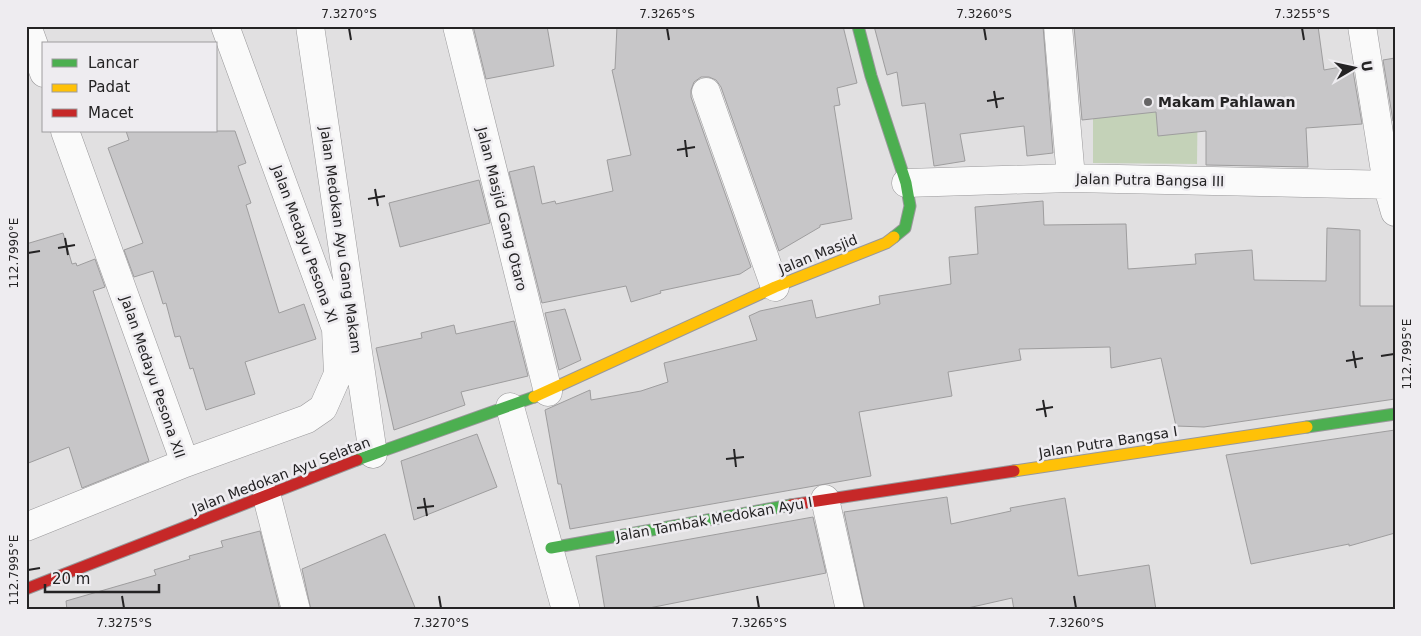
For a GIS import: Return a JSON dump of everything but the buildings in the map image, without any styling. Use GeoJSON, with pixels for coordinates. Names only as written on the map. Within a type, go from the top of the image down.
{"type":"FeatureCollection","features":[{"type":"Feature","properties":{"kind":"street"},"geometry":{"type":"LineString","coordinates":[[27,26],[42,67]]}},
{"type":"Feature","properties":{"kind":"street","name":"Jalan Medayu Pesona XI"},"geometry":{"type":"LineString","coordinates":[[185,463],[307,418],[323,408],[338,374],[336,329],[225,26]]}},
{"type":"Feature","properties":{"kind":"street","name":"Jalan Medokan Ayu Gang Makam"},"geometry":{"type":"LineString","coordinates":[[310,26],[373,454]]}},
{"type":"Feature","properties":{"kind":"street","name":"Jalan Masjid Gang Otaro"},"geometry":{"type":"LineString","coordinates":[[457,26],[548,392]]}},
{"type":"Feature","properties":{"kind":"street","name":"Jalan Masjid"},"geometry":{"type":"LineString","coordinates":[[548,392],[775,288],[886,243],[905,228],[910,206],[906,183],[871,76],[858,26]]}},
{"type":"Feature","properties":{"kind":"street"},"geometry":{"type":"LineString","coordinates":[[1058,26],[1071,178]]}},
{"type":"Feature","properties":{"kind":"street"},"geometry":{"type":"LineString","coordinates":[[1362,26],[1395,212]]}},
{"type":"Feature","properties":{"kind":"street"},"geometry":{"type":"LineString","coordinates":[[706,92],[775,288]]}},
{"type":"Feature","properties":{"kind":"street","name":"Jalan Medayu Pesona XII"},"geometry":{"type":"LineString","coordinates":[[26,527],[185,463],[65,132]]}},
{"type":"Feature","properties":{"kind":"street","name":"Jalan Putra Bangsa III"},"geometry":{"type":"LineString","coordinates":[[906,183],[1071,178],[1391,184]]}},
{"type":"Feature","properties":{"kind":"street","name":"Jalan Medokan Ayu Selatan"},"geometry":{"type":"LineString","coordinates":[[26,589],[373,454],[548,392]]}},
{"type":"Feature","properties":{"kind":"street"},"geometry":{"type":"LineString","coordinates":[[510,407],[566,610]]}},
{"type":"Feature","properties":{"kind":"street","name":"Jalan Putra Bangsa I"},"geometry":{"type":"LineString","coordinates":[[825,500],[1395,414]]}},
{"type":"Feature","properties":{"kind":"street"},"geometry":{"type":"LineString","coordinates":[[267,496],[296,610]]}},
{"type":"Feature","properties":{"kind":"street","name":"Jalan Tambak Medokan Ayu I"},"geometry":{"type":"LineString","coordinates":[[550,548],[825,500],[850,610]]}},
{"type":"Feature","properties":{"kind":"green space"},"geometry":{"type":"Polygon","coordinates":[[[1093,79],[1198,80],[1197,164],[1093,163],[1093,79]]]}},
{"type":"Feature","properties":{"kind":"traffic: fast"},"geometry":{"type":"LineString","coordinates":[[858,26],[871,76],[906,183],[910,206],[905,228],[894,237]]}},
{"type":"Feature","properties":{"kind":"traffic: fast"},"geometry":{"type":"LineString","coordinates":[[357,460],[534,397]]}},
{"type":"Feature","properties":{"kind":"traffic: fast"},"geometry":{"type":"LineString","coordinates":[[1307,427],[1395,414]]}},
{"type":"Feature","properties":{"kind":"traffic: fast"},"geometry":{"type":"LineString","coordinates":[[551,548],[791,505]]}},
{"type":"Feature","properties":{"kind":"traffic: slow"},"geometry":{"type":"LineString","coordinates":[[534,397],[775,287],[886,243],[894,237]]}},
{"type":"Feature","properties":{"kind":"traffic: slow"},"geometry":{"type":"LineString","coordinates":[[1014,471],[1307,427]]}},
{"type":"Feature","properties":{"kind":"traffic: jam"},"geometry":{"type":"LineString","coordinates":[[26,589],[357,460]]}},
{"type":"Feature","properties":{"kind":"traffic: jam"},"geometry":{"type":"LineString","coordinates":[[791,505],[1014,471]]}},
{"type":"Feature","properties":{"kind":"place","name":"Makam Pahlawan"},"geometry":{"type":"Point","coordinates":[1148,102]}}]}
